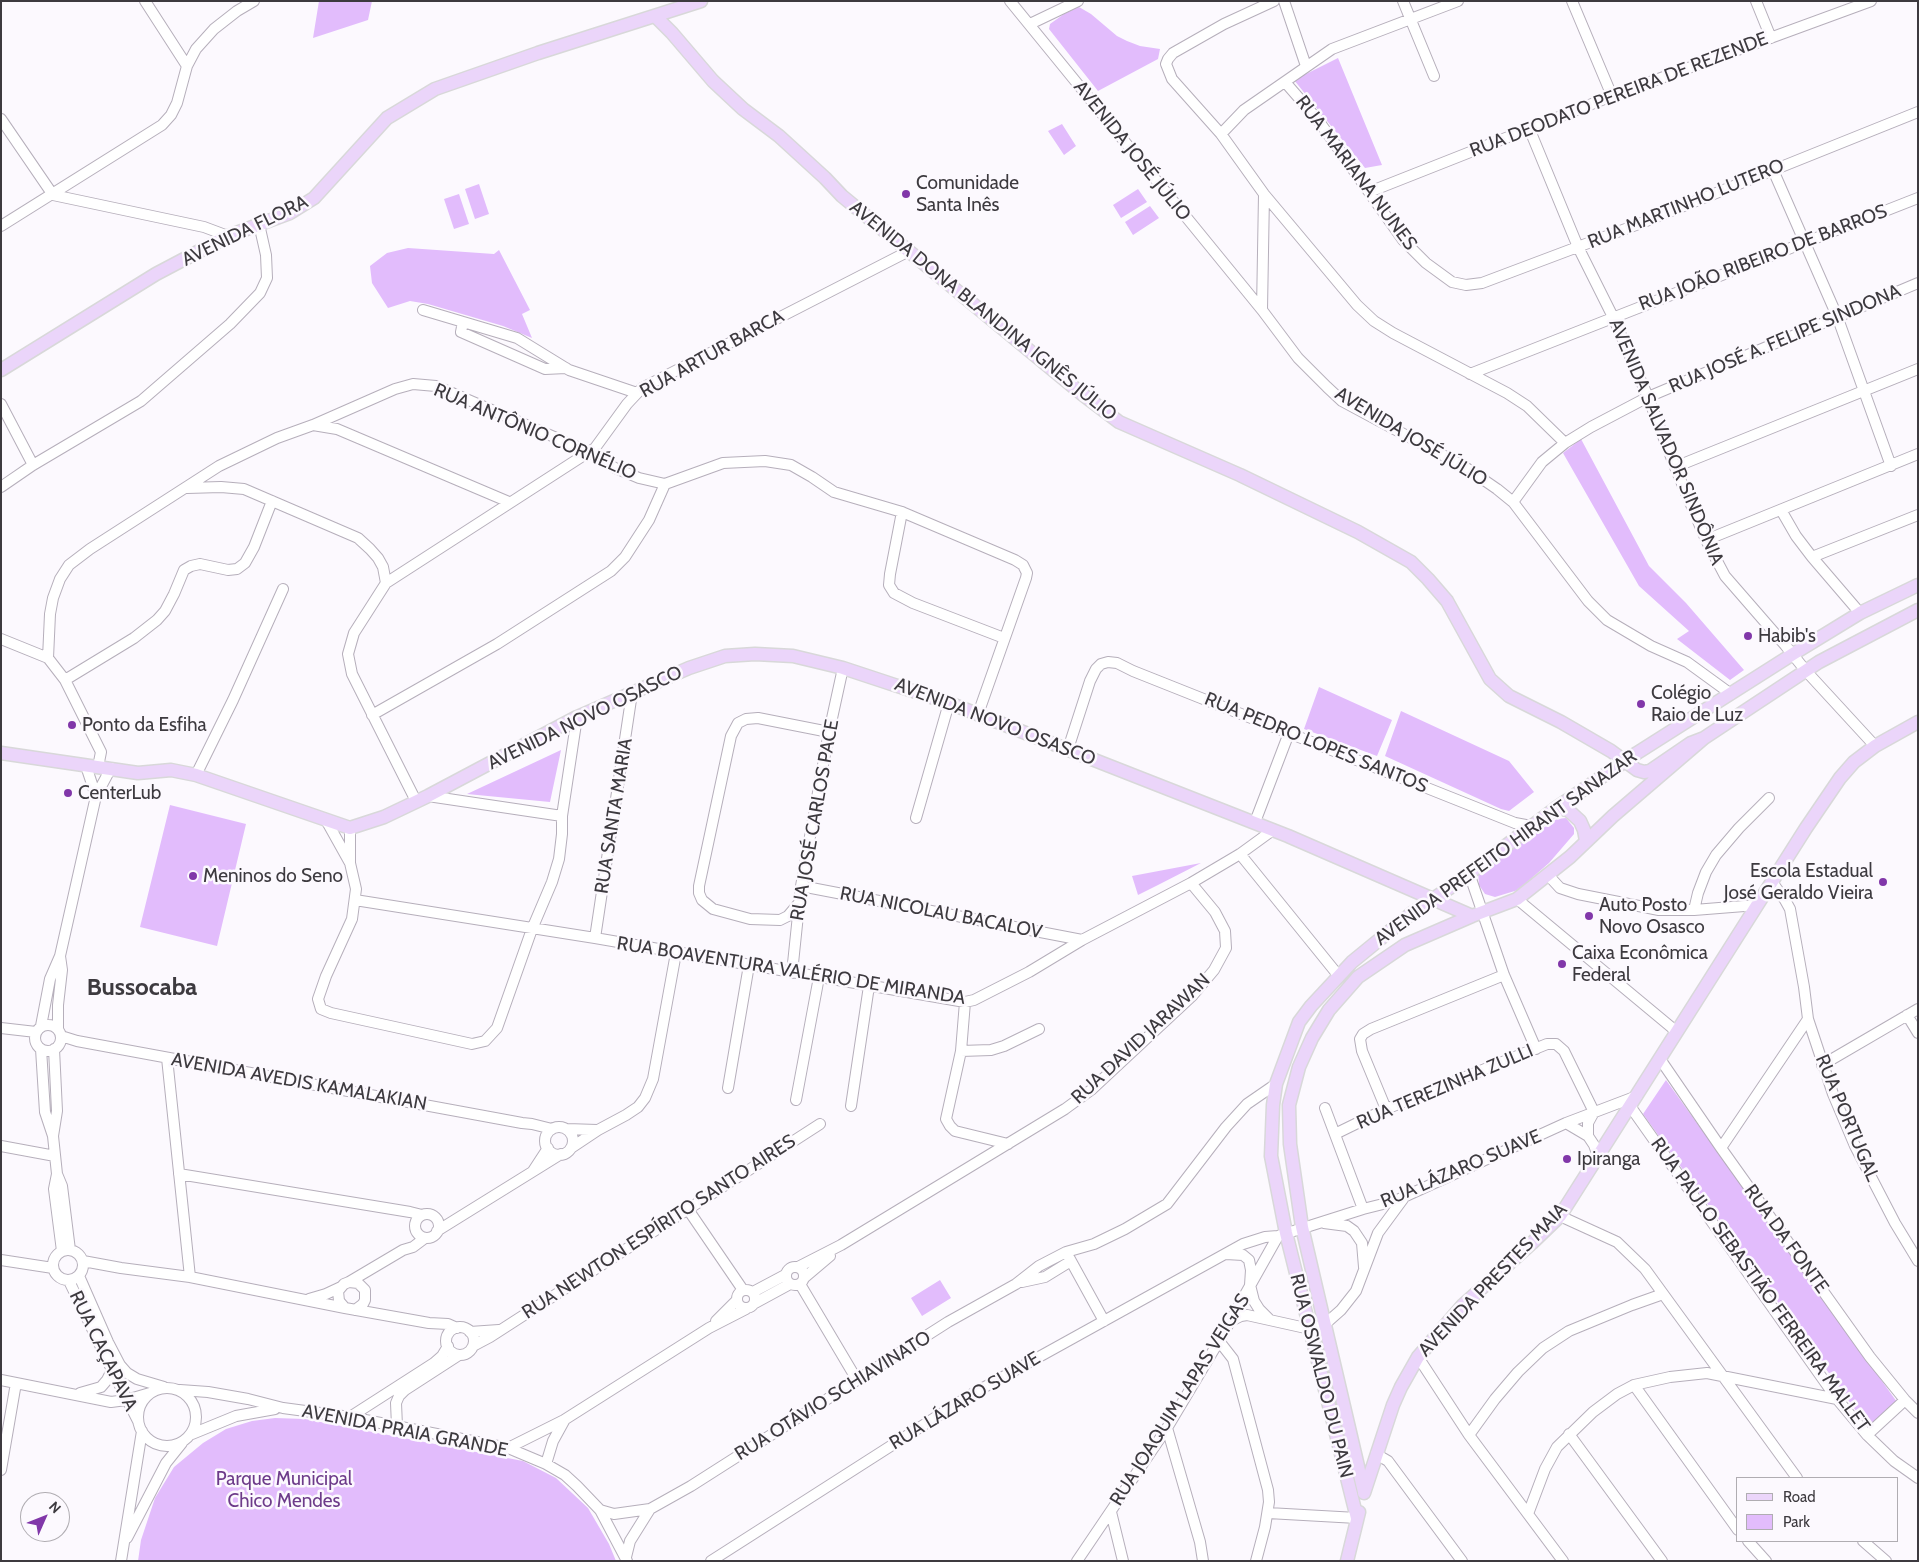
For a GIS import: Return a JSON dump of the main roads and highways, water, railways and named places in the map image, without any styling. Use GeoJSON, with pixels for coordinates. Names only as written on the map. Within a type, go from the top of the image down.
{"type":"FeatureCollection","features":[{"type":"Feature","properties":{"kind":"main road","name":"AVENIDA FLORA"},"geometry":{"type":"LineString","coordinates":[[1,370],[156,274],[228,236],[290,213],[314,198],[387,118],[435,89],[542,52],[701,1]]}},
{"type":"Feature","properties":{"kind":"main road","name":"AVENIDA DONA BLANDINA IGNÊS JÚLIO"},"geometry":{"type":"LineString","coordinates":[[655,16],[713,81],[743,110],[779,136],[842,196],[1082,394],[1119,422],[1240,475],[1358,532],[1411,562],[1447,601],[1490,679],[1509,696],[1585,736],[1611,751],[1624,762],[1644,772],[1650,771],[1691,743],[1704,738]]}},
{"type":"Feature","properties":{"kind":"main road","name":"AVENIDA PREFEITO HIRANT SANAZAR"},"geometry":{"type":"LineString","coordinates":[[1282,1235],[1271,1156],[1273,1105],[1276,1084],[1299,1022],[1338,975],[1412,913],[1556,808],[1624,762],[1860,613],[1918,585]]}},
{"type":"Feature","properties":{"kind":"main road","name":"AVENIDA PREFEITO HIRANT SANAZAR"},"geometry":{"type":"LineString","coordinates":[[1302,1228],[1290,1144],[1289,1105],[1299,1068],[1312,1038],[1329,1010],[1358,977],[1405,945],[1517,899],[1548,875],[1704,738],[1819,662],[1918,610]]}},
{"type":"Feature","properties":{"kind":"main road","name":"AVENIDA NOVO OSASCO"},"geometry":{"type":"LineString","coordinates":[[1,753],[138,773],[171,770],[196,775],[350,828],[371,822],[422,799],[577,718],[689,668],[725,656],[755,654],[793,656],[843,668],[949,703],[1255,822],[1433,899],[1477,914]]}},
{"type":"Feature","properties":{"kind":"main road","name":"AVENIDA PRESTES MAIA"},"geometry":{"type":"LineString","coordinates":[[1350,1560],[1357,1518],[1376,1454],[1400,1387],[1418,1357],[1463,1305],[1560,1216],[1832,789],[1854,762],[1876,746],[1918,722]]}},
{"type":"Feature","properties":{"kind":"main road"},"geometry":{"type":"LineString","coordinates":[[1556,808],[1568,810],[1580,820],[1586,841]]}},
{"type":"Feature","properties":{"kind":"main road","name":"RUA OSWALDO DU PAIN"},"geometry":{"type":"LineString","coordinates":[[1302,1228],[1364,1492]]}},
{"type":"Feature","properties":{"kind":"main road","name":"RUA OSWALDO DU PAIN"},"geometry":{"type":"LineString","coordinates":[[1282,1235],[1310,1329],[1357,1518]]}},
{"type":"Feature","properties":{"kind":"place","name":"Comunidade Santa Inês"},"geometry":{"type":"Point","coordinates":[906,194]}},
{"type":"Feature","properties":{"kind":"place","name":"Habib's"},"geometry":{"type":"Point","coordinates":[1748,636]}},
{"type":"Feature","properties":{"kind":"place","name":"Colégio Raio de Luz"},"geometry":{"type":"Point","coordinates":[1641,704]}},
{"type":"Feature","properties":{"kind":"place","name":"Ponto da Esfiha"},"geometry":{"type":"Point","coordinates":[72,725]}},
{"type":"Feature","properties":{"kind":"place","name":"CenterLub"},"geometry":{"type":"Point","coordinates":[68,793]}},
{"type":"Feature","properties":{"kind":"place","name":"Meninos do Seno"},"geometry":{"type":"Point","coordinates":[193,876]}},
{"type":"Feature","properties":{"kind":"place","name":"Escola Estadual José Geraldo Vieira"},"geometry":{"type":"Point","coordinates":[1883,882]}},
{"type":"Feature","properties":{"kind":"place","name":"Auto Posto Novo Osasco"},"geometry":{"type":"Point","coordinates":[1589,916]}},
{"type":"Feature","properties":{"kind":"place","name":"Caixa Econômica Federal"},"geometry":{"type":"Point","coordinates":[1562,964]}},
{"type":"Feature","properties":{"kind":"place","name":"Ipiranga"},"geometry":{"type":"Point","coordinates":[1567,1159]}},
{"type":"Feature","properties":{"kind":"district","name":"Bussocaba"},"geometry":{"type":"Point","coordinates":[142,988]}},
{"type":"Feature","properties":{"kind":"park label","name":"Parque Municipal Chico Mendes"},"geometry":{"type":"Point","coordinates":[284,1490]}}]}
